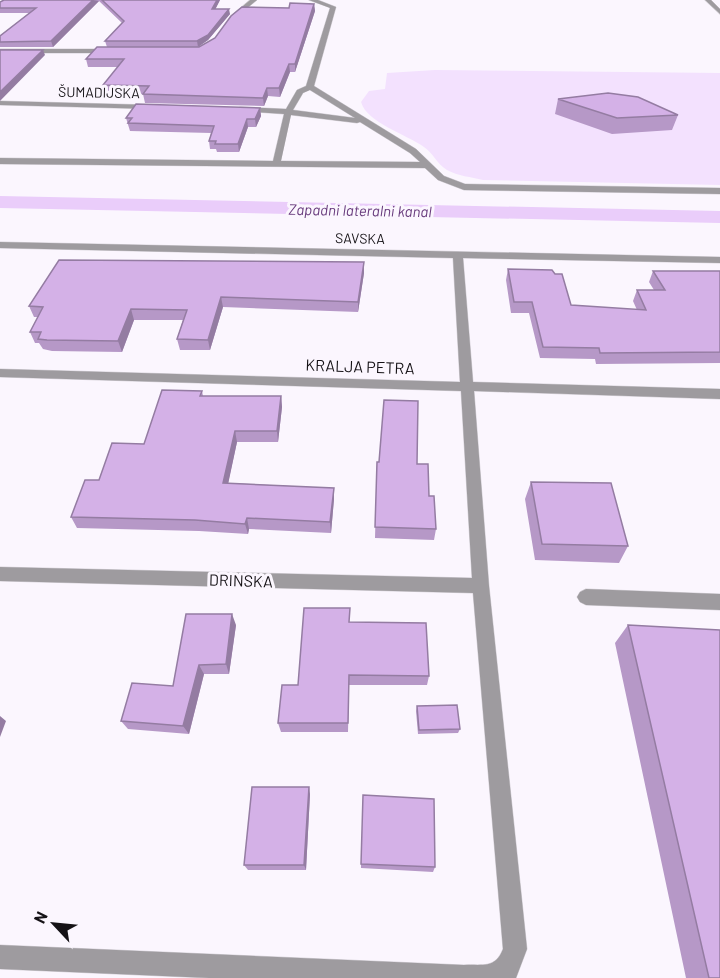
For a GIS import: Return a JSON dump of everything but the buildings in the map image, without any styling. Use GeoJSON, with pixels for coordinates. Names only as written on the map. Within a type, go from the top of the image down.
{"type":"FeatureCollection","features":[{"type":"Feature","properties":{"kind":"street"},"geometry":{"type":"LineString","coordinates":[[228,21],[254,0]]}},
{"type":"Feature","properties":{"kind":"street"},"geometry":{"type":"LineString","coordinates":[[310,87],[312,73],[335,4],[312,0]]}},
{"type":"Feature","properties":{"kind":"street"},"geometry":{"type":"LineString","coordinates":[[708,0],[720,12]]}},
{"type":"Feature","properties":{"kind":"street"},"geometry":{"type":"LineString","coordinates":[[0,51],[117,51]]}},
{"type":"Feature","properties":{"kind":"street"},"geometry":{"type":"LineString","coordinates":[[276,165],[288,112],[300,92],[310,87]]}},
{"type":"Feature","properties":{"kind":"street"},"geometry":{"type":"LineString","coordinates":[[310,87],[413,151],[441,178],[464,187],[720,191]]}},
{"type":"Feature","properties":{"kind":"street","name":"ŠUMADIJSKA"},"geometry":{"type":"LineString","coordinates":[[0,103],[167,107]]}},
{"type":"Feature","properties":{"kind":"street"},"geometry":{"type":"LineString","coordinates":[[227,108],[288,112],[366,122]]}},
{"type":"Feature","properties":{"kind":"street"},"geometry":{"type":"LineString","coordinates":[[0,161],[426,165]]}},
{"type":"Feature","properties":{"kind":"street","name":"SAVSKA"},"geometry":{"type":"LineString","coordinates":[[0,245],[720,260]]}},
{"type":"Feature","properties":{"kind":"street"},"geometry":{"type":"LineString","coordinates":[[0,957],[464,977],[496,975],[507,969],[515,949],[482,586],[458,255]]}},
{"type":"Feature","properties":{"kind":"street","name":"KRALJA PETRA"},"geometry":{"type":"LineString","coordinates":[[0,373],[720,394]]}},
{"type":"Feature","properties":{"kind":"street","name":"DRINSKA"},"geometry":{"type":"LineString","coordinates":[[0,574],[482,586]]}},
{"type":"Feature","properties":{"kind":"street"},"geometry":{"type":"LineString","coordinates":[[586,597],[720,602]]}},
{"type":"Feature","properties":{"kind":"shaded area"},"geometry":{"type":"Polygon","coordinates":[[[435,70],[720,73],[720,185],[483,180],[451,172],[444,168],[424,147],[371,116],[361,102],[369,91],[385,89],[387,73],[435,70]]]}},
{"type":"Feature","properties":{"kind":"waterway","name":"Zapadni lateralni kanal"},"geometry":{"type":"LineString","coordinates":[[0,202],[720,217]]}}]}
